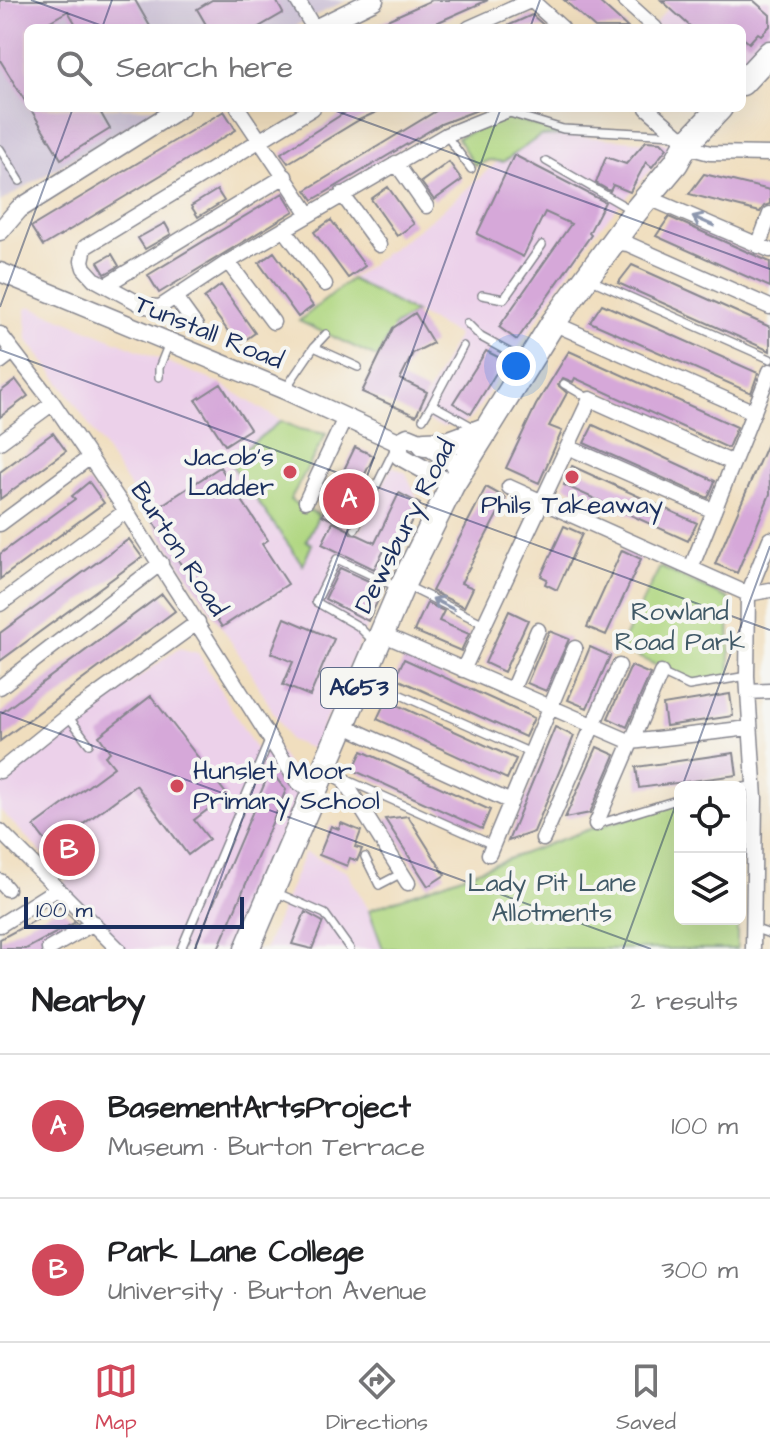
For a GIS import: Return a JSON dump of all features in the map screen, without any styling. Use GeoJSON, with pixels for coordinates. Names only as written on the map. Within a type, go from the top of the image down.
{"type":"FeatureCollection","features":[{"type":"Feature","properties":{"kind":"main road"},"geometry":{"type":"LineString","coordinates":[[746,79],[770,53]]}},
{"type":"Feature","properties":{"kind":"main road"},"geometry":{"type":"LineString","coordinates":[[746,91],[770,66]]}},
{"type":"Feature","properties":{"kind":"main road","name":"Dewsbury Road"},"geometry":{"type":"LineString","coordinates":[[247,949],[271,890],[327,779],[343,725],[402,586],[457,476],[553,323],[595,282],[622,244],[641,204],[716,112]]}},
{"type":"Feature","properties":{"kind":"main road","name":"Dewsbury Road"},"geometry":{"type":"LineString","coordinates":[[684,148],[726,112]]}},
{"type":"Feature","properties":{"kind":"main road"},"geometry":{"type":"LineString","coordinates":[[425,444],[450,443],[485,430]]}},
{"type":"Feature","properties":{"kind":"street"},"geometry":{"type":"LineString","coordinates":[[297,0],[313,24]]}},
{"type":"Feature","properties":{"kind":"street"},"geometry":{"type":"LineString","coordinates":[[324,24],[374,0]]}},
{"type":"Feature","properties":{"kind":"street"},"geometry":{"type":"LineString","coordinates":[[478,24],[532,0],[558,24]]}},
{"type":"Feature","properties":{"kind":"street"},"geometry":{"type":"LineString","coordinates":[[624,0],[651,24]]}},
{"type":"Feature","properties":{"kind":"street"},"geometry":{"type":"LineString","coordinates":[[0,231],[19,209],[174,112]]}},
{"type":"Feature","properties":{"kind":"street"},"geometry":{"type":"LineString","coordinates":[[240,112],[309,214]]}},
{"type":"Feature","properties":{"kind":"street"},"geometry":{"type":"LineString","coordinates":[[258,141],[306,112]]}},
{"type":"Feature","properties":{"kind":"street"},"geometry":{"type":"LineString","coordinates":[[175,297],[228,262],[396,163],[446,135],[505,112]]}},
{"type":"Feature","properties":{"kind":"street"},"geometry":{"type":"LineString","coordinates":[[651,112],[684,148],[710,153],[770,154]]}},
{"type":"Feature","properties":{"kind":"street","name":"Tunstall Road"},"geometry":{"type":"LineString","coordinates":[[196,326],[175,297],[160,307],[144,306],[88,274],[82,261],[85,247],[258,141]]}},
{"type":"Feature","properties":{"kind":"street"},"geometry":{"type":"LineString","coordinates":[[396,163],[426,206]]}},
{"type":"Feature","properties":{"kind":"street"},"geometry":{"type":"LineString","coordinates":[[106,285],[285,176]]}},
{"type":"Feature","properties":{"kind":"street"},"geometry":{"type":"LineString","coordinates":[[342,194],[379,245]]}},
{"type":"Feature","properties":{"kind":"street"},"geometry":{"type":"LineString","coordinates":[[641,204],[764,248],[770,214]]}},
{"type":"Feature","properties":{"kind":"street"},"geometry":{"type":"LineString","coordinates":[[284,229],[325,284]]}},
{"type":"Feature","properties":{"kind":"street"},"geometry":{"type":"LineString","coordinates":[[622,244],[770,307]]}},
{"type":"Feature","properties":{"kind":"street"},"geometry":{"type":"LineString","coordinates":[[228,262],[273,322]]}},
{"type":"Feature","properties":{"kind":"street","name":"Tunstall Road"},"geometry":{"type":"LineString","coordinates":[[0,272],[285,390],[398,442]]}},
{"type":"Feature","properties":{"kind":"street"},"geometry":{"type":"LineString","coordinates":[[553,323],[754,412]]}},
{"type":"Feature","properties":{"kind":"street","name":"Burton Road"},"geometry":{"type":"LineString","coordinates":[[0,334],[53,403],[161,563],[298,783],[327,779],[405,878]]}},
{"type":"Feature","properties":{"kind":"street"},"geometry":{"type":"LineString","coordinates":[[0,362],[13,352]]}},
{"type":"Feature","properties":{"kind":"street"},"geometry":{"type":"LineString","coordinates":[[691,568],[770,371]]}},
{"type":"Feature","properties":{"kind":"street"},"geometry":{"type":"LineString","coordinates":[[463,670],[590,399],[733,463]]}},
{"type":"Feature","properties":{"kind":"street"},"geometry":{"type":"LineString","coordinates":[[0,442],[53,403]]}},
{"type":"Feature","properties":{"kind":"street"},"geometry":{"type":"LineString","coordinates":[[306,501],[345,418]]}},
{"type":"Feature","properties":{"kind":"street","name":"Tunstall Road"},"geometry":{"type":"LineString","coordinates":[[398,442],[408,437],[425,444],[457,476]]}},
{"type":"Feature","properties":{"kind":"street","name":"Tunstall Road"},"geometry":{"type":"LineString","coordinates":[[398,442],[400,456],[457,476]]}},
{"type":"Feature","properties":{"kind":"street"},"geometry":{"type":"LineString","coordinates":[[568,447],[714,511]]}},
{"type":"Feature","properties":{"kind":"street"},"geometry":{"type":"LineString","coordinates":[[0,524],[89,458]]}},
{"type":"Feature","properties":{"kind":"street"},"geometry":{"type":"LineString","coordinates":[[509,487],[748,594],[770,590]]}},
{"type":"Feature","properties":{"kind":"street"},"geometry":{"type":"LineString","coordinates":[[0,604],[126,511]]}},
{"type":"Feature","properties":{"kind":"street"},"geometry":{"type":"LineString","coordinates":[[753,949],[755,792],[747,676],[748,594],[770,539]]}},
{"type":"Feature","properties":{"kind":"street"},"geometry":{"type":"LineString","coordinates":[[0,687],[161,563]]}},
{"type":"Feature","properties":{"kind":"street"},"geometry":{"type":"LineString","coordinates":[[0,771],[68,716],[198,622]]}},
{"type":"Feature","properties":{"kind":"street"},"geometry":{"type":"LineString","coordinates":[[512,690],[538,630]]}},
{"type":"Feature","properties":{"kind":"street"},"geometry":{"type":"LineString","coordinates":[[380,640],[409,646],[631,742],[749,728]]}},
{"type":"Feature","properties":{"kind":"street"},"geometry":{"type":"LineString","coordinates":[[491,850],[575,648]]}},
{"type":"Feature","properties":{"kind":"street"},"geometry":{"type":"LineString","coordinates":[[543,839],[619,666]]}},
{"type":"Feature","properties":{"kind":"street"},"geometry":{"type":"LineString","coordinates":[[596,824],[661,673]]}},
{"type":"Feature","properties":{"kind":"street"},"geometry":{"type":"LineString","coordinates":[[748,692],[770,691]]}},
{"type":"Feature","properties":{"kind":"street"},"geometry":{"type":"LineString","coordinates":[[343,725],[511,802]]}},
{"type":"Feature","properties":{"kind":"street"},"geometry":{"type":"LineString","coordinates":[[3,840],[118,949]]}},
{"type":"Feature","properties":{"kind":"street"},"geometry":{"type":"LineString","coordinates":[[0,925],[57,889]]}},
{"type":"Feature","properties":{"kind":"street"},"geometry":{"type":"LineString","coordinates":[[49,949],[94,923]]}},
{"type":"Feature","properties":{"kind":"lane"},"geometry":{"type":"LineString","coordinates":[[516,112],[563,129],[684,148]]}},
{"type":"Feature","properties":{"kind":"lane"},"geometry":{"type":"LineString","coordinates":[[446,135],[471,169]]}},
{"type":"Feature","properties":{"kind":"lane"},"geometry":{"type":"LineString","coordinates":[[0,149],[20,181]]}},
{"type":"Feature","properties":{"kind":"lane"},"geometry":{"type":"LineString","coordinates":[[546,161],[641,204]]}},
{"type":"Feature","properties":{"kind":"lane"},"geometry":{"type":"LineString","coordinates":[[482,295],[504,299],[542,245]]}},
{"type":"Feature","properties":{"kind":"lane"},"geometry":{"type":"LineString","coordinates":[[595,282],[770,359]]}},
{"type":"Feature","properties":{"kind":"lane"},"geometry":{"type":"LineString","coordinates":[[467,323],[481,337],[527,363]]}},
{"type":"Feature","properties":{"kind":"lane"},"geometry":{"type":"LineString","coordinates":[[285,390],[326,334]]}},
{"type":"Feature","properties":{"kind":"lane"},"geometry":{"type":"LineString","coordinates":[[159,377],[159,368],[169,343]]}},
{"type":"Feature","properties":{"kind":"lane"},"geometry":{"type":"LineString","coordinates":[[423,419],[463,346]]}},
{"type":"Feature","properties":{"kind":"lane"},"geometry":{"type":"LineString","coordinates":[[314,347],[358,367]]}},
{"type":"Feature","properties":{"kind":"lane"},"geometry":{"type":"LineString","coordinates":[[564,384],[590,399]]}},
{"type":"Feature","properties":{"kind":"lane"},"geometry":{"type":"LineString","coordinates":[[432,404],[473,427],[485,430]]}},
{"type":"Feature","properties":{"kind":"lane"},"geometry":{"type":"LineString","coordinates":[[355,529],[398,442]]}},
{"type":"Feature","properties":{"kind":"lane"},"geometry":{"type":"LineString","coordinates":[[380,640],[316,602],[337,559],[484,624]]}},
{"type":"Feature","properties":{"kind":"lane"},"geometry":{"type":"LineString","coordinates":[[661,673],[689,686],[747,676]]}},
{"type":"Feature","properties":{"kind":"lane"},"geometry":{"type":"LineString","coordinates":[[363,678],[531,753]]}},
{"type":"Feature","properties":{"kind":"lane"},"geometry":{"type":"LineString","coordinates":[[68,716],[89,744]]}},
{"type":"Feature","properties":{"kind":"lane"},"geometry":{"type":"LineString","coordinates":[[181,949],[270,739]]}},
{"type":"Feature","properties":{"kind":"lane"},"geometry":{"type":"LineString","coordinates":[[327,779],[491,850]]}},
{"type":"Feature","properties":{"kind":"lane"},"geometry":{"type":"LineString","coordinates":[[596,824],[674,801]]}},
{"type":"Feature","properties":{"kind":"lane"},"geometry":{"type":"LineString","coordinates":[[365,857],[379,885],[405,878]]}},
{"type":"Feature","properties":{"kind":"lane"},"geometry":{"type":"LineString","coordinates":[[271,890],[325,914],[350,949]]}},
{"type":"Feature","properties":{"kind":"lane"},"geometry":{"type":"LineString","coordinates":[[753,928],[770,934]]}},
{"type":"Feature","properties":{"kind":"shaded area"},"geometry":{"type":"Polygon","coordinates":[[[0,0],[347,0],[299,24],[24,24],[24,112],[151,112],[0,202],[0,0]]]}},
{"type":"Feature","properties":{"kind":"shaded area"},"geometry":{"type":"Polygon","coordinates":[[[675,0],[770,0],[770,31],[746,58],[746,24],[655,24],[675,0]]]}},
{"type":"Feature","properties":{"kind":"shaded area"},"geometry":{"type":"Polygon","coordinates":[[[540,136],[674,144],[592,236],[473,416],[464,423],[442,427],[416,416],[458,335],[351,279],[438,214],[511,150],[540,136]]]}},
{"type":"Feature","properties":{"kind":"shaded area"},"geometry":{"type":"Polygon","coordinates":[[[30,306],[221,384],[281,421],[229,461],[306,541],[319,515],[359,533],[392,466],[406,473],[420,505],[313,749],[289,740],[249,669],[70,396],[27,339],[26,309],[30,306]]]}},
{"type":"Feature","properties":{"kind":"shaded area","name":"Hunslet Moor Primary School"},"geometry":{"type":"Polygon","coordinates":[[[179,648],[198,653],[261,758],[270,739],[302,785],[231,949],[118,949],[57,889],[67,879],[0,810],[0,779],[179,648]]]}},
{"type":"Feature","properties":{"kind":"shaded area"},"geometry":{"type":"Polygon","coordinates":[[[305,852],[347,872],[369,910],[383,949],[265,949],[305,852]]]}},
{"type":"Feature","properties":{"kind":"green space"},"geometry":{"type":"Polygon","coordinates":[[[505,115],[563,135],[540,136],[503,162],[489,160],[475,166],[457,138],[505,115]]]}},
{"type":"Feature","properties":{"kind":"green space"},"geometry":{"type":"Polygon","coordinates":[[[351,279],[415,313],[393,327],[395,332],[389,335],[378,358],[299,321],[351,279]]]}},
{"type":"Feature","properties":{"kind":"green space"},"geometry":{"type":"Polygon","coordinates":[[[281,421],[299,429],[326,434],[290,500],[319,515],[306,541],[312,544],[303,565],[229,461],[281,421]]]}},
{"type":"Feature","properties":{"kind":"green space","name":"Rowland Road Park"},"geometry":{"type":"Polygon","coordinates":[[[660,567],[729,599],[730,677],[692,682],[619,648],[660,567]]]}},
{"type":"Feature","properties":{"kind":"green space","name":"Lady Pit Lane Allotments"},"geometry":{"type":"Polygon","coordinates":[[[674,805],[674,925],[737,925],[737,949],[383,949],[369,910],[587,830],[674,805]]]}},
{"type":"Feature","properties":{"kind":"building"},"geometry":{"type":"Polygon","coordinates":[[[0,0],[135,0],[149,24],[76,24],[68,11],[45,24],[24,24],[24,99],[0,60],[0,0]]]}},
{"type":"Feature","properties":{"kind":"building"},"geometry":{"type":"Polygon","coordinates":[[[212,0],[276,0],[283,13],[264,24],[206,24],[197,9],[212,0]]]}},
{"type":"Feature","properties":{"kind":"building"},"geometry":{"type":"Polygon","coordinates":[[[432,0],[488,0],[434,24],[378,24],[432,0]]]}},
{"type":"Feature","properties":{"kind":"building"},"geometry":{"type":"Polygon","coordinates":[[[564,0],[597,0],[624,24],[591,24],[564,0]]]}},
{"type":"Feature","properties":{"kind":"building"},"geometry":{"type":"Polygon","coordinates":[[[661,0],[753,0],[770,15],[770,26],[749,43],[746,40],[746,24],[688,24],[661,0]]]}},
{"type":"Feature","properties":{"kind":"building"},"geometry":{"type":"Polygon","coordinates":[[[532,15],[542,24],[512,24],[532,15]]]}},
{"type":"Feature","properties":{"kind":"building"},"geometry":{"type":"Polygon","coordinates":[[[32,112],[100,112],[110,129],[61,159],[32,112]]]}},
{"type":"Feature","properties":{"kind":"building"},"geometry":{"type":"Polygon","coordinates":[[[222,112],[236,130],[43,246],[31,227],[222,112]]]}},
{"type":"Feature","properties":{"kind":"building"},"geometry":{"type":"Polygon","coordinates":[[[346,112],[376,112],[288,163],[281,153],[346,112]]]}},
{"type":"Feature","properties":{"kind":"building"},"geometry":{"type":"Polygon","coordinates":[[[434,112],[472,112],[441,124],[313,200],[306,190],[434,112]]]}},
{"type":"Feature","properties":{"kind":"building"},"geometry":{"type":"Polygon","coordinates":[[[646,141],[661,142],[667,148],[652,167],[646,162],[630,192],[613,185],[610,191],[596,183],[606,157],[626,164],[646,141]]]}},
{"type":"Feature","properties":{"kind":"building"},"geometry":{"type":"Polygon","coordinates":[[[514,155],[605,202],[589,233],[591,235],[517,340],[499,327],[571,224],[545,212],[523,257],[477,234],[514,155]]]}},
{"type":"Feature","properties":{"kind":"building"},"geometry":{"type":"Polygon","coordinates":[[[449,162],[462,180],[434,200],[421,182],[449,162]]]}},
{"type":"Feature","properties":{"kind":"building"},"geometry":{"type":"Polygon","coordinates":[[[704,174],[770,190],[770,204],[760,212],[689,194],[704,174]]]}},
{"type":"Feature","properties":{"kind":"building"},"geometry":{"type":"Polygon","coordinates":[[[388,187],[414,224],[397,236],[371,199],[388,187]]]}},
{"type":"Feature","properties":{"kind":"building"},"geometry":{"type":"Polygon","coordinates":[[[217,190],[224,201],[198,217],[191,206],[217,190]]]}},
{"type":"Feature","properties":{"kind":"building"},"geometry":{"type":"Polygon","coordinates":[[[283,193],[294,211],[159,293],[148,275],[283,193]]]}},
{"type":"Feature","properties":{"kind":"building"},"geometry":{"type":"Polygon","coordinates":[[[669,217],[770,262],[770,287],[656,236],[669,217]]]}},
{"type":"Feature","properties":{"kind":"building"},"geometry":{"type":"Polygon","coordinates":[[[331,220],[365,266],[348,278],[314,232],[331,220]]]}},
{"type":"Feature","properties":{"kind":"building"},"geometry":{"type":"Polygon","coordinates":[[[165,223],[171,234],[145,249],[138,238],[165,223]]]}},
{"type":"Feature","properties":{"kind":"building"},"geometry":{"type":"Polygon","coordinates":[[[274,252],[313,306],[298,317],[259,263],[274,252]]]}},
{"type":"Feature","properties":{"kind":"building"},"geometry":{"type":"Polygon","coordinates":[[[112,254],[119,266],[105,274],[98,262],[112,254]]]}},
{"type":"Feature","properties":{"kind":"building"},"geometry":{"type":"Polygon","coordinates":[[[632,265],[770,327],[770,351],[618,283],[632,265]]]}},
{"type":"Feature","properties":{"kind":"building"},"geometry":{"type":"Polygon","coordinates":[[[221,285],[255,333],[238,345],[204,298],[221,285]]]}},
{"type":"Feature","properties":{"kind":"building"},"geometry":{"type":"Polygon","coordinates":[[[602,304],[758,373],[751,393],[590,322],[602,304]]]}},
{"type":"Feature","properties":{"kind":"building"},"geometry":{"type":"Polygon","coordinates":[[[415,313],[433,343],[413,353],[400,379],[427,392],[416,416],[362,392],[393,328],[415,313]]]}},
{"type":"Feature","properties":{"kind":"building"},"geometry":{"type":"Polygon","coordinates":[[[486,351],[504,360],[471,414],[453,403],[486,351]]]}},
{"type":"Feature","properties":{"kind":"building"},"geometry":{"type":"Polygon","coordinates":[[[569,351],[737,427],[728,448],[575,378],[573,382],[563,378],[558,385],[567,393],[549,426],[562,431],[539,483],[506,468],[536,405],[569,351]]]}},
{"type":"Feature","properties":{"kind":"building"},"geometry":{"type":"Polygon","coordinates":[[[16,380],[28,396],[0,417],[0,392],[16,380]]]}},
{"type":"Feature","properties":{"kind":"building"},"geometry":{"type":"Polygon","coordinates":[[[221,384],[250,429],[225,445],[196,400],[221,384]]]}},
{"type":"Feature","properties":{"kind":"building"},"geometry":{"type":"Polygon","coordinates":[[[593,425],[715,481],[708,498],[584,443],[593,425]]]}},
{"type":"Feature","properties":{"kind":"building"},"geometry":{"type":"Polygon","coordinates":[[[53,433],[66,451],[0,499],[0,472],[53,433]]]}},
{"type":"Feature","properties":{"kind":"building"},"geometry":{"type":"Polygon","coordinates":[[[769,439],[770,494],[737,573],[715,564],[769,439]]]}},
{"type":"Feature","properties":{"kind":"building"},"geometry":{"type":"Polygon","coordinates":[[[355,447],[374,456],[340,524],[322,515],[355,447]]]}},
{"type":"Feature","properties":{"kind":"building"},"geometry":{"type":"Polygon","coordinates":[[[572,466],[697,523],[688,541],[564,485],[572,466]]]}},
{"type":"Feature","properties":{"kind":"building"},"geometry":{"type":"Polygon","coordinates":[[[220,467],[268,540],[262,544],[288,584],[222,627],[148,514],[220,467]]]}},
{"type":"Feature","properties":{"kind":"building"},"geometry":{"type":"Polygon","coordinates":[[[89,482],[104,503],[0,579],[0,554],[75,499],[72,496],[89,482]]]}},
{"type":"Feature","properties":{"kind":"building"},"geometry":{"type":"Polygon","coordinates":[[[486,487],[506,498],[461,583],[473,588],[464,607],[432,591],[486,487]]]}},
{"type":"Feature","properties":{"kind":"building"},"geometry":{"type":"Polygon","coordinates":[[[399,493],[420,504],[396,552],[386,547],[374,569],[322,544],[333,522],[351,534],[375,543],[399,493]]]}},
{"type":"Feature","properties":{"kind":"building"},"geometry":{"type":"Polygon","coordinates":[[[564,526],[582,534],[557,590],[545,584],[547,579],[541,576],[564,526]]]}},
{"type":"Feature","properties":{"kind":"building"},"geometry":{"type":"Polygon","coordinates":[[[129,539],[142,557],[0,661],[0,633],[129,539]]]}},
{"type":"Feature","properties":{"kind":"building"},"geometry":{"type":"Polygon","coordinates":[[[622,550],[641,559],[606,635],[587,627],[622,550]]]}},
{"type":"Feature","properties":{"kind":"building"},"geometry":{"type":"Polygon","coordinates":[[[340,568],[384,588],[368,621],[325,599],[340,568]]]}},
{"type":"Feature","properties":{"kind":"building"},"geometry":{"type":"Polygon","coordinates":[[[162,594],[175,611],[0,741],[0,714],[162,594]]]}},
{"type":"Feature","properties":{"kind":"building"},"geometry":{"type":"Polygon","coordinates":[[[427,603],[444,611],[439,621],[469,634],[461,651],[414,631],[427,603]]]}},
{"type":"Feature","properties":{"kind":"building"},"geometry":{"type":"Polygon","coordinates":[[[509,611],[528,620],[504,672],[485,663],[509,611]]]}},
{"type":"Feature","properties":{"kind":"building"},"geometry":{"type":"Polygon","coordinates":[[[285,618],[334,639],[310,696],[283,685],[293,662],[271,653],[285,618]]]}},
{"type":"Feature","properties":{"kind":"building"},"geometry":{"type":"Polygon","coordinates":[[[549,631],[569,639],[546,691],[527,683],[549,631]]]}},
{"type":"Feature","properties":{"kind":"building"},"geometry":{"type":"Polygon","coordinates":[[[590,647],[610,656],[587,708],[568,700],[590,647]]]}},
{"type":"Feature","properties":{"kind":"building"},"geometry":{"type":"Polygon","coordinates":[[[404,659],[534,718],[525,737],[395,678],[404,659]]]}},
{"type":"Feature","properties":{"kind":"building"},"geometry":{"type":"Polygon","coordinates":[[[631,666],[650,674],[627,727],[608,718],[631,666]]]}},
{"type":"Feature","properties":{"kind":"building"},"geometry":{"type":"Polygon","coordinates":[[[730,694],[733,716],[666,726],[663,705],[730,694]]]}},
{"type":"Feature","properties":{"kind":"building"},"geometry":{"type":"Polygon","coordinates":[[[151,696],[227,795],[194,820],[209,839],[188,855],[136,785],[51,848],[34,826],[114,767],[105,756],[110,752],[99,736],[151,696]]]}},
{"type":"Feature","properties":{"kind":"building"},"geometry":{"type":"Polygon","coordinates":[[[386,700],[516,759],[507,779],[377,719],[386,700]]]}},
{"type":"Feature","properties":{"kind":"building"},"geometry":{"type":"Polygon","coordinates":[[[555,727],[574,736],[534,832],[508,841],[555,727]]]}},
{"type":"Feature","properties":{"kind":"building"},"geometry":{"type":"Polygon","coordinates":[[[597,747],[615,755],[590,813],[565,818],[597,747]]]}},
{"type":"Feature","properties":{"kind":"building"},"geometry":{"type":"Polygon","coordinates":[[[362,751],[490,810],[482,829],[353,770],[362,751]]]}},
{"type":"Feature","properties":{"kind":"building"},"geometry":{"type":"Polygon","coordinates":[[[734,753],[737,775],[639,788],[636,767],[734,753]]]}},
{"type":"Feature","properties":{"kind":"building"},"geometry":{"type":"Polygon","coordinates":[[[270,771],[286,790],[281,802],[218,949],[194,949],[270,771]]]}},
{"type":"Feature","properties":{"kind":"building"},"geometry":{"type":"Polygon","coordinates":[[[408,816],[445,875],[428,886],[385,819],[408,816]]]}},
{"type":"Feature","properties":{"kind":"building"},"geometry":{"type":"Polygon","coordinates":[[[341,823],[361,831],[355,847],[362,849],[357,861],[350,858],[347,866],[319,855],[331,826],[339,829],[341,823]]]}},
{"type":"Feature","properties":{"kind":"building"},"geometry":{"type":"Polygon","coordinates":[[[60,907],[76,922],[26,949],[0,949],[0,939],[60,907]]]}},
{"type":"Feature","properties":{"kind":"building"},"geometry":{"type":"Polygon","coordinates":[[[305,912],[323,922],[312,949],[292,944],[305,912]]]}},
{"type":"Feature","properties":{"kind":"place","name":"Jacob's Ladder"},"geometry":{"type":"Point","coordinates":[290,472]}},
{"type":"Feature","properties":{"kind":"place","name":"Phils Takeaway"},"geometry":{"type":"Point","coordinates":[572,477]}},
{"type":"Feature","properties":{"kind":"place","name":"BasementArtsProject"},"geometry":{"type":"Point","coordinates":[349,499]}},
{"type":"Feature","properties":{"kind":"place","name":"Hunslet Moor Primary School"},"geometry":{"type":"Point","coordinates":[177,786]}},
{"type":"Feature","properties":{"kind":"place","name":"Park Lane College"},"geometry":{"type":"Point","coordinates":[69,850]}}]}
